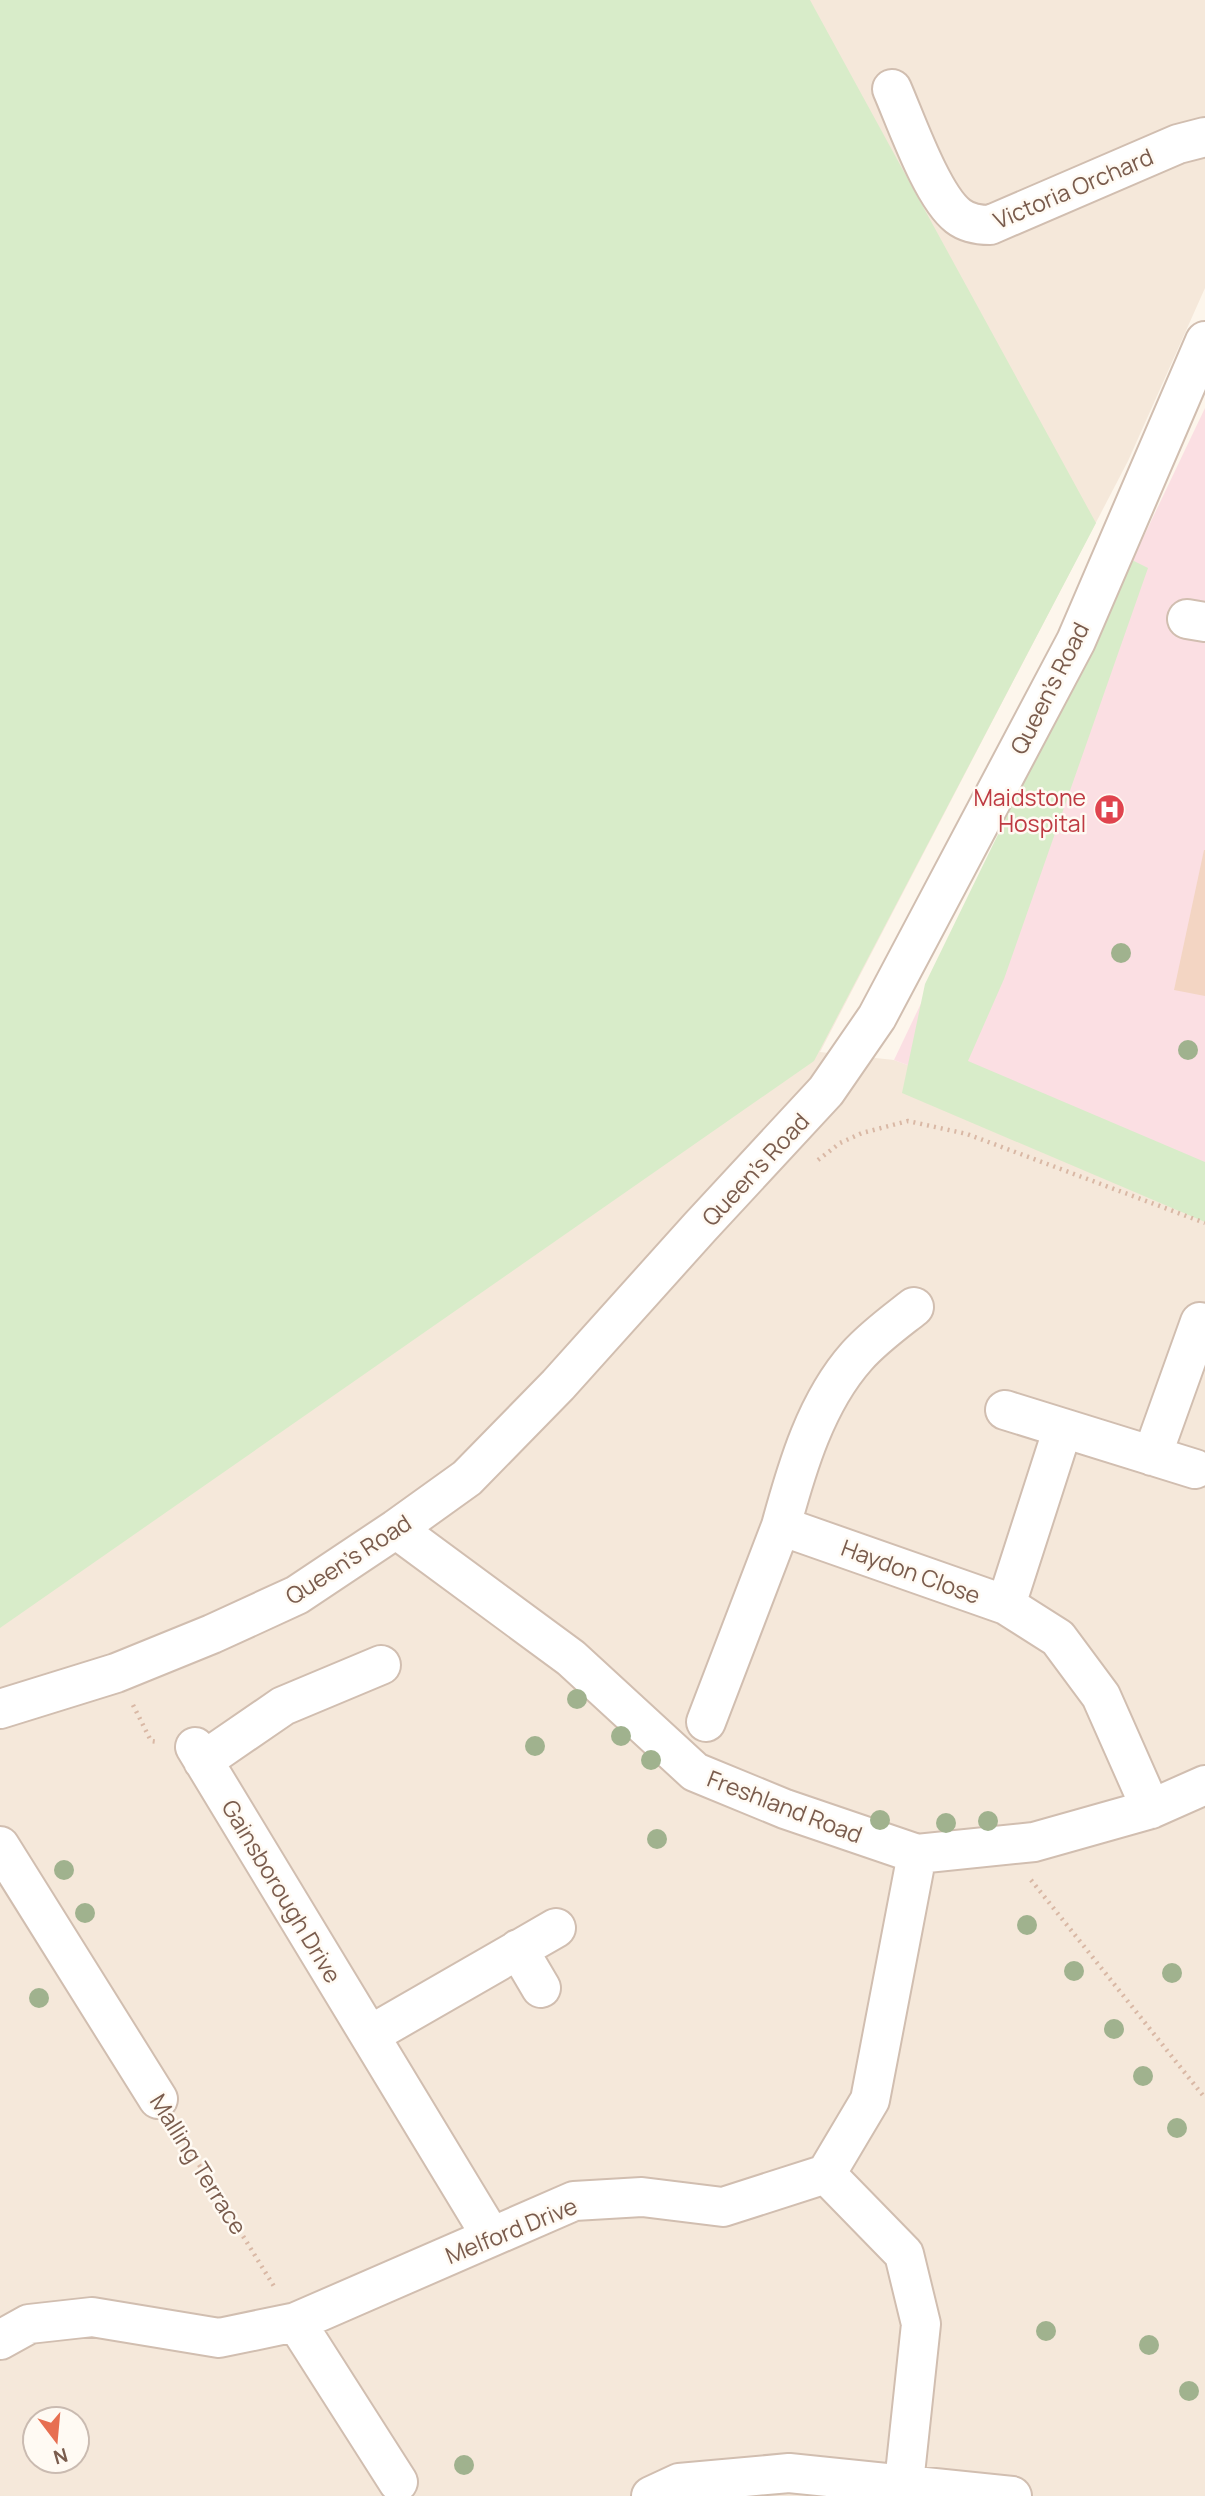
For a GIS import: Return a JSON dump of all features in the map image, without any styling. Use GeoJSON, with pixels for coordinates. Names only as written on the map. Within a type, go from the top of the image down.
{"type":"FeatureCollection","features":[{"type":"Feature","properties":{"kind":"street","name":"Victoria Orchard"},"geometry":{"type":"LineString","coordinates":[[892,89],[935,187],[958,216],[976,225],[990,225],[1178,144],[1205,137]]}},
{"type":"Feature","properties":{"kind":"street","name":"Queen's Road"},"geometry":{"type":"LineString","coordinates":[[0,1709],[116,1673],[212,1634],[297,1595],[467,1478],[558,1385],[826,1091],[877,1017],[1076,641],[1205,341]]}},
{"type":"Feature","properties":{"kind":"street"},"geometry":{"type":"LineString","coordinates":[[706,1722],[799,1531],[796,1471],[833,1390],[857,1356],[914,1307]]}},
{"type":"Feature","properties":{"kind":"street"},"geometry":{"type":"LineString","coordinates":[[1152,1456],[1200,1322]]}},
{"type":"Feature","properties":{"kind":"street"},"geometry":{"type":"LineString","coordinates":[[1005,1410],[1195,1469]]}},
{"type":"Feature","properties":{"kind":"street","name":"Haydon Close"},"geometry":{"type":"LineString","coordinates":[[1006,1605],[1063,1428]]}},
{"type":"Feature","properties":{"kind":"street","name":"Freshland Road"},"geometry":{"type":"LineString","coordinates":[[396,1529],[571,1658],[695,1772],[785,1809],[917,1854],[1034,1842],[1152,1809],[1205,1785]]}},
{"type":"Feature","properties":{"kind":"street","name":"Haydon Close"},"geometry":{"type":"LineString","coordinates":[[799,1531],[1006,1605],[1058,1638],[1101,1696],[1152,1809]]}},
{"type":"Feature","properties":{"kind":"street"},"geometry":{"type":"LineString","coordinates":[[199,1754],[283,1706],[381,1665]]}},
{"type":"Feature","properties":{"kind":"street","name":"Gainsborough Drive"},"geometry":{"type":"LineString","coordinates":[[199,1754],[491,2236]]}},
{"type":"Feature","properties":{"kind":"street","name":"Malling Terrace"},"geometry":{"type":"LineString","coordinates":[[0,1846],[158,2099]]}},
{"type":"Feature","properties":{"kind":"street"},"geometry":{"type":"LineString","coordinates":[[904,2483],[921,2324],[904,2254],[826,2174],[870,2100],[917,1854]]}},
{"type":"Feature","properties":{"kind":"street"},"geometry":{"type":"LineString","coordinates":[[370,2035],[556,1928]]}},
{"type":"Feature","properties":{"kind":"street"},"geometry":{"type":"LineString","coordinates":[[518,1949],[541,1988]]}},
{"type":"Feature","properties":{"kind":"street","name":"Melford Drive"},"geometry":{"type":"LineString","coordinates":[[0,2340],[29,2324],[92,2317],[219,2338],[296,2322],[574,2201],[642,2197],[723,2207],[826,2174]]}},
{"type":"Feature","properties":{"kind":"street"},"geometry":{"type":"LineString","coordinates":[[296,2322],[398,2482]]}},
{"type":"Feature","properties":{"kind":"street"},"geometry":{"type":"LineString","coordinates":[[669,2492],[789,2473],[1012,2496]]}},
{"type":"Feature","properties":{"kind":"path"},"geometry":{"type":"LineString","coordinates":[[810,1166],[840,1143],[862,1133],[908,1121],[967,1134],[1205,1223]]}},
{"type":"Feature","properties":{"kind":"path"},"geometry":{"type":"LineString","coordinates":[[116,1673],[151,1741],[199,1754]]}},
{"type":"Feature","properties":{"kind":"path"},"geometry":{"type":"LineString","coordinates":[[1004,1846],[1205,2098]]}},
{"type":"Feature","properties":{"kind":"path","name":"Malling Terrace"},"geometry":{"type":"LineString","coordinates":[[158,2099],[296,2322]]}},
{"type":"Feature","properties":{"kind":"shaded area"},"geometry":{"type":"Polygon","coordinates":[[[0,0],[1205,0],[1205,288],[1128,461],[820,1052],[894,1060],[1205,1177],[1205,2496],[0,2496],[0,0]]]}},
{"type":"Feature","properties":{"kind":"shaded area","name":"Maidstone Hospital"},"geometry":{"type":"Polygon","coordinates":[[[1205,408],[1205,1177],[894,1060],[1205,408]]]}},
{"type":"Feature","properties":{"kind":"green space"},"geometry":{"type":"Polygon","coordinates":[[[0,0],[810,0],[1096,523],[814,1061],[0,1628],[0,0]]]}},
{"type":"Feature","properties":{"kind":"green space"},"geometry":{"type":"Polygon","coordinates":[[[1132,560],[1148,568],[1004,979],[968,1061],[1205,1162],[1205,1222],[902,1093],[925,984],[1132,560]]]}},
{"type":"Feature","properties":{"kind":"building"},"geometry":{"type":"Polygon","coordinates":[[[1205,850],[1205,996],[1174,990],[1205,850]]]}},
{"type":"Feature","properties":{"kind":"place","name":"Maidstone Hospital"},"geometry":{"type":"Point","coordinates":[1109,810]}}]}
